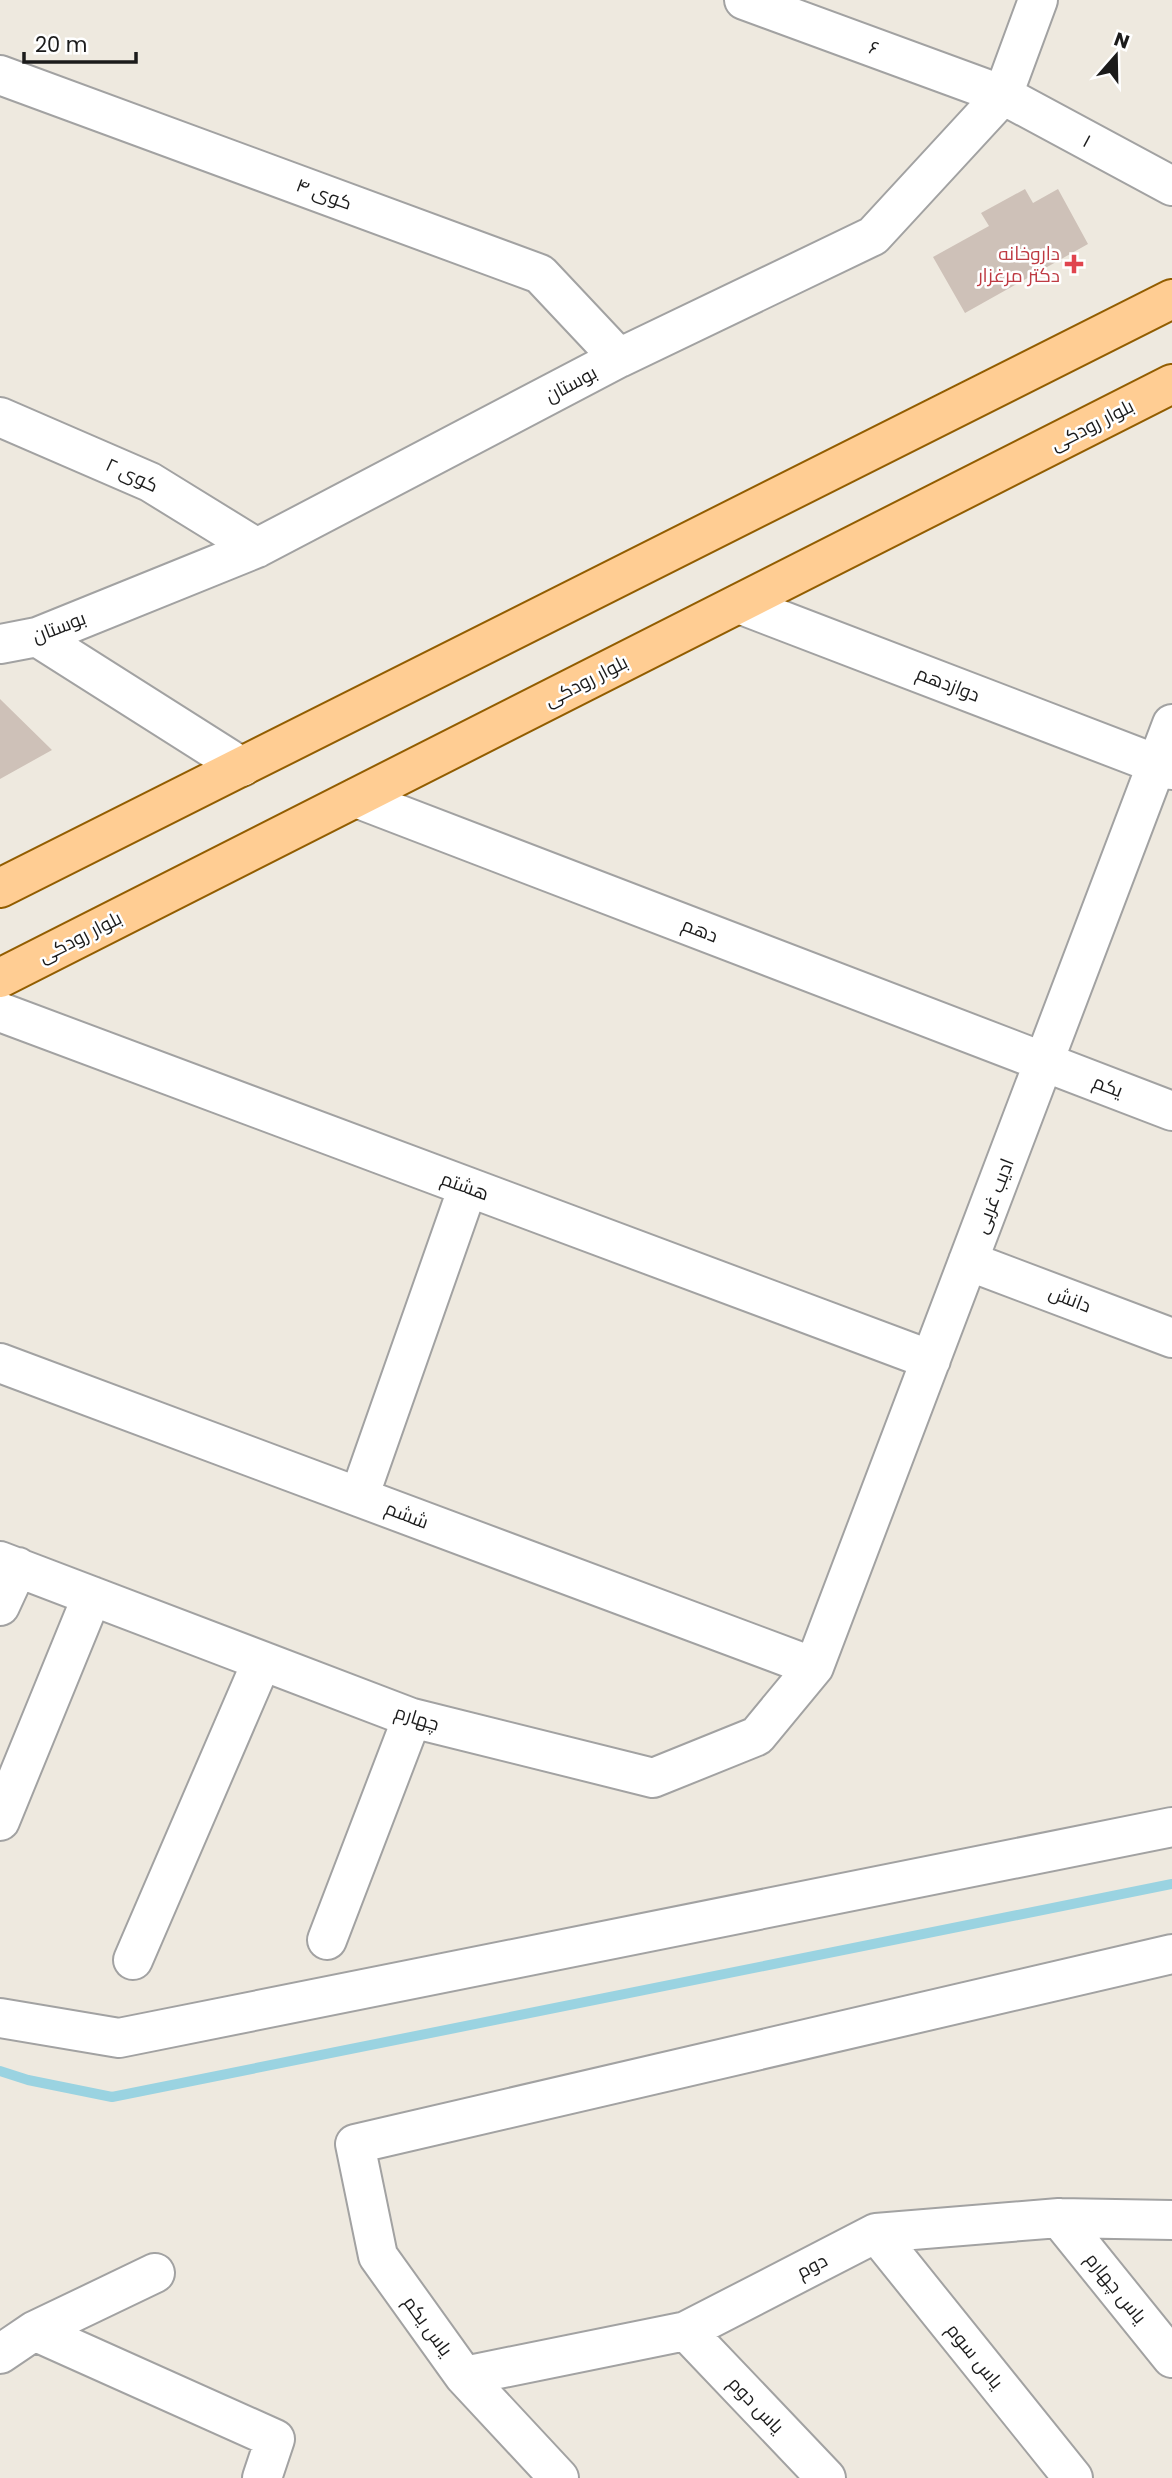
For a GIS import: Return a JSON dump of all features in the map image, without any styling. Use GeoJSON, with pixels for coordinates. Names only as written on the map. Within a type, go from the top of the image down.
{"type":"FeatureCollection","features":[{"type":"Feature","properties":{"kind":"main road"},"geometry":{"type":"LineString","coordinates":[[0,888],[1172,299]]}},
{"type":"Feature","properties":{"kind":"main road","name":"بلوار رودکی"},"geometry":{"type":"LineString","coordinates":[[0,978],[1172,384]]}},
{"type":"Feature","properties":{"kind":"street","name":"۶"},"geometry":{"type":"LineString","coordinates":[[744,0],[1003,95]]}},
{"type":"Feature","properties":{"kind":"street","name":"بوستان"},"geometry":{"type":"LineString","coordinates":[[0,644],[37,637],[257,548],[619,358],[873,236],[1003,95],[1038,0]]}},
{"type":"Feature","properties":{"kind":"street","name":"کوی ۴"},"geometry":{"type":"LineString","coordinates":[[0,75],[540,274],[619,358]]}},
{"type":"Feature","properties":{"kind":"street","name":"۱"},"geometry":{"type":"LineString","coordinates":[[1003,95],[1172,186]]}},
{"type":"Feature","properties":{"kind":"street","name":"کوی ۲"},"geometry":{"type":"LineString","coordinates":[[0,417],[150,482],[257,548]]}},
{"type":"Feature","properties":{"kind":"street","name":"دوازدهم"},"geometry":{"type":"LineString","coordinates":[[739,604],[1165,767]]}},
{"type":"Feature","properties":{"kind":"street"},"geometry":{"type":"LineString","coordinates":[[37,637],[242,767]]}},
{"type":"Feature","properties":{"kind":"street","name":"ادیب غربی"},"geometry":{"type":"LineString","coordinates":[[814,1667],[1045,1062],[1165,767],[1172,724]]}},
{"type":"Feature","properties":{"kind":"street","name":"دهم"},"geometry":{"type":"LineString","coordinates":[[356,798],[1045,1062]]}},
{"type":"Feature","properties":{"kind":"street","name":"هشتم"},"geometry":{"type":"LineString","coordinates":[[0,1013],[931,1360]]}},
{"type":"Feature","properties":{"kind":"street","name":"یکم"},"geometry":{"type":"LineString","coordinates":[[1045,1062],[1172,1111]]}},
{"type":"Feature","properties":{"kind":"street"},"geometry":{"type":"LineString","coordinates":[[359,1497],[468,1187]]}},
{"type":"Feature","properties":{"kind":"street","name":"دانش"},"geometry":{"type":"LineString","coordinates":[[968,1261],[1172,1338]]}},
{"type":"Feature","properties":{"kind":"street","name":"ششم"},"geometry":{"type":"LineString","coordinates":[[0,1363],[814,1667]]}},
{"type":"Feature","properties":{"kind":"street"},"geometry":{"type":"LineString","coordinates":[[0,1606],[9,1564]]}},
{"type":"Feature","properties":{"kind":"street","name":"چهارم"},"geometry":{"type":"LineString","coordinates":[[9,1564],[412,1718],[653,1778],[757,1735],[814,1667]]}},
{"type":"Feature","properties":{"kind":"street"},"geometry":{"type":"LineString","coordinates":[[0,1821],[92,1596]]}},
{"type":"Feature","properties":{"kind":"street"},"geometry":{"type":"LineString","coordinates":[[133,1960],[262,1661]]}},
{"type":"Feature","properties":{"kind":"street"},"geometry":{"type":"LineString","coordinates":[[327,1940],[412,1718]]}},
{"type":"Feature","properties":{"kind":"street"},"geometry":{"type":"LineString","coordinates":[[0,2018],[119,2038],[1172,1827]]}},
{"type":"Feature","properties":{"kind":"street","name":"یاس یکم"},"geometry":{"type":"LineString","coordinates":[[559,2478],[464,2376],[378,2256],[355,2144],[1172,1954]]}},
{"type":"Feature","properties":{"kind":"street","name":"دوم"},"geometry":{"type":"LineString","coordinates":[[464,2376],[686,2331],[876,2233],[1059,2218],[1172,2220]]}},
{"type":"Feature","properties":{"kind":"street","name":"یاس چهارم"},"geometry":{"type":"LineString","coordinates":[[1059,2218],[1172,2358]]}},
{"type":"Feature","properties":{"kind":"street","name":"یاس سوم"},"geometry":{"type":"LineString","coordinates":[[876,2233],[1073,2478]]}},
{"type":"Feature","properties":{"kind":"street"},"geometry":{"type":"LineString","coordinates":[[10,2343],[155,2273]]}},
{"type":"Feature","properties":{"kind":"street","name":"یاس دوم"},"geometry":{"type":"LineString","coordinates":[[686,2331],[826,2478]]}},
{"type":"Feature","properties":{"kind":"street"},"geometry":{"type":"LineString","coordinates":[[10,2343],[275,2439],[262,2478]]}},
{"type":"Feature","properties":{"kind":"building"},"geometry":{"type":"Polygon","coordinates":[[[1025,189],[1033,203],[1058,189],[1088,244],[965,313],[933,257],[989,226],[981,213],[1025,189]]]}},
{"type":"Feature","properties":{"kind":"building"},"geometry":{"type":"Polygon","coordinates":[[[0,699],[52,750],[0,779],[0,699]]]}},
{"type":"Feature","properties":{"kind":"waterway"},"geometry":{"type":"LineString","coordinates":[[0,2071],[28,2080],[112,2097],[1172,1884]]}},
{"type":"Feature","properties":{"kind":"place","name":"داروخانه دکتر مرغزار"},"geometry":{"type":"Point","coordinates":[1074,264]}}]}
